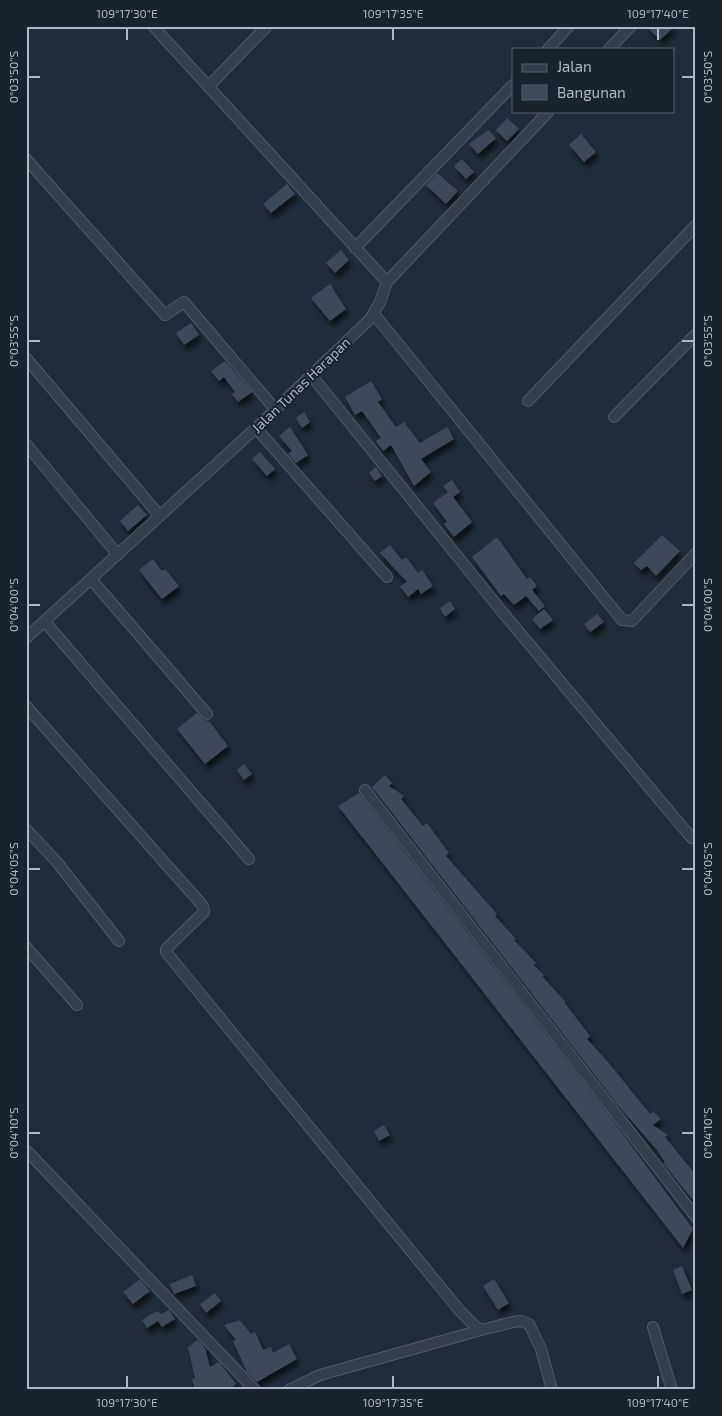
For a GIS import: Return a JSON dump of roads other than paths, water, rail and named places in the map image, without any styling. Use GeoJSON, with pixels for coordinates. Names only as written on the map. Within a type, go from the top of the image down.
{"type":"FeatureCollection","features":[{"type":"Feature","properties":{"kind":"street"},"geometry":{"type":"LineString","coordinates":[[153,26],[387,282]]}},
{"type":"Feature","properties":{"kind":"street"},"geometry":{"type":"LineString","coordinates":[[208,87],[267,26]]}},
{"type":"Feature","properties":{"kind":"street"},"geometry":{"type":"LineString","coordinates":[[549,48],[570,26]]}},
{"type":"Feature","properties":{"kind":"street"},"geometry":{"type":"LineString","coordinates":[[611,48],[631,26]]}},
{"type":"Feature","properties":{"kind":"street"},"geometry":{"type":"LineString","coordinates":[[356,248],[512,87]]}},
{"type":"Feature","properties":{"kind":"street","name":"Jalan Tunas Harapan"},"geometry":{"type":"LineString","coordinates":[[26,638],[256,428],[374,314],[387,282],[548,112]]}},
{"type":"Feature","properties":{"kind":"street"},"geometry":{"type":"LineString","coordinates":[[26,159],[165,315],[184,302],[275,410]]}},
{"type":"Feature","properties":{"kind":"street"},"geometry":{"type":"LineString","coordinates":[[528,400],[696,225]]}},
{"type":"Feature","properties":{"kind":"street"},"geometry":{"type":"LineString","coordinates":[[374,314],[622,620],[632,621],[696,553]]}},
{"type":"Feature","properties":{"kind":"street"},"geometry":{"type":"LineString","coordinates":[[614,417],[696,334]]}},
{"type":"Feature","properties":{"kind":"street"},"geometry":{"type":"LineString","coordinates":[[26,358],[160,516]]}},
{"type":"Feature","properties":{"kind":"street"},"geometry":{"type":"LineString","coordinates":[[310,374],[504,614],[684,829],[692,838],[696,837]]}},
{"type":"Feature","properties":{"kind":"street"},"geometry":{"type":"LineString","coordinates":[[256,428],[386,577]]}},
{"type":"Feature","properties":{"kind":"street"},"geometry":{"type":"LineString","coordinates":[[26,444],[118,554]]}},
{"type":"Feature","properties":{"kind":"street"},"geometry":{"type":"LineString","coordinates":[[91,579],[207,714]]}},
{"type":"Feature","properties":{"kind":"street"},"geometry":{"type":"LineString","coordinates":[[45,622],[248,859]]}},
{"type":"Feature","properties":{"kind":"street"},"geometry":{"type":"LineString","coordinates":[[26,706],[203,906],[204,912],[166,949],[166,952],[460,1311],[481,1330]]}},
{"type":"Feature","properties":{"kind":"street"},"geometry":{"type":"LineString","coordinates":[[365,790],[696,1217]]}},
{"type":"Feature","properties":{"kind":"street"},"geometry":{"type":"LineString","coordinates":[[26,829],[56,861],[119,941]]}},
{"type":"Feature","properties":{"kind":"street"},"geometry":{"type":"LineString","coordinates":[[26,947],[77,1005]]}},
{"type":"Feature","properties":{"kind":"street"},"geometry":{"type":"LineString","coordinates":[[28,1152],[255,1390]]}},
{"type":"Feature","properties":{"kind":"street"},"geometry":{"type":"LineString","coordinates":[[292,1389],[320,1374],[521,1321],[529,1324],[541,1348],[552,1390]]}},
{"type":"Feature","properties":{"kind":"street"},"geometry":{"type":"LineString","coordinates":[[653,1327],[672,1390]]}}]}
